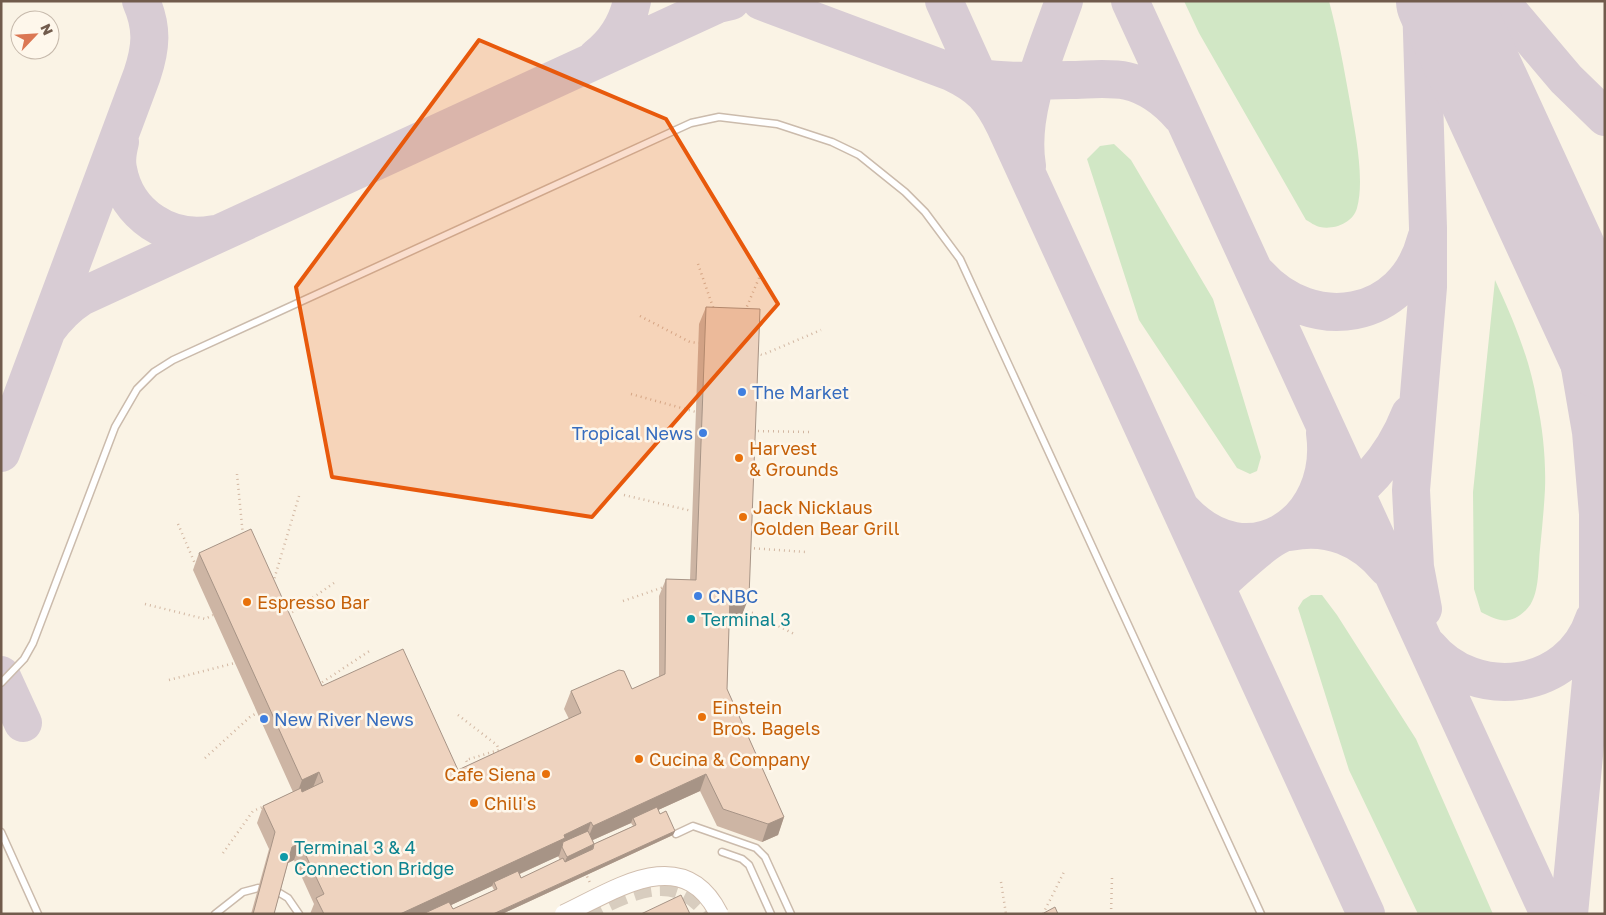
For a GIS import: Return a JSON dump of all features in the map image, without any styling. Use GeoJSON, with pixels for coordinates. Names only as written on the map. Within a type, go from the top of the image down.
{"type":"FeatureCollection","features":[{"type":"Feature","properties":{"kind":"street"},"geometry":{"type":"LineString","coordinates":[[564,914],[640,879],[665,875],[682,878],[699,887],[707,894],[720,914]]}},
{"type":"Feature","properties":{"kind":"lane"},"geometry":{"type":"LineString","coordinates":[[1,683],[24,660],[34,643],[115,427],[137,389],[154,372],[173,360],[691,123],[719,116],[770,123],[815,135],[859,155],[905,192],[926,212],[960,259],[1262,914]]}},
{"type":"Feature","properties":{"kind":"lane"},"geometry":{"type":"LineString","coordinates":[[676,834],[693,826],[756,848],[765,857],[791,914]]}},
{"type":"Feature","properties":{"kind":"lane"},"geometry":{"type":"LineString","coordinates":[[1,832],[38,914]]}},
{"type":"Feature","properties":{"kind":"lane"},"geometry":{"type":"LineString","coordinates":[[722,852],[742,859],[748,865],[771,914]]}},
{"type":"Feature","properties":{"kind":"lane"},"geometry":{"type":"LineString","coordinates":[[215,914],[243,892],[258,888]]}},
{"type":"Feature","properties":{"kind":"lane"},"geometry":{"type":"LineString","coordinates":[[278,892],[295,905],[299,914]]}},
{"type":"Feature","properties":{"kind":"path"},"geometry":{"type":"LineString","coordinates":[[698,264],[716,316]]}},
{"type":"Feature","properties":{"kind":"path"},"geometry":{"type":"LineString","coordinates":[[742,317],[762,271]]}},
{"type":"Feature","properties":{"kind":"path"},"geometry":{"type":"LineString","coordinates":[[640,316],[690,342],[699,343]]}},
{"type":"Feature","properties":{"kind":"path"},"geometry":{"type":"LineString","coordinates":[[752,353],[762,355],[821,330]]}},
{"type":"Feature","properties":{"kind":"path"},"geometry":{"type":"LineString","coordinates":[[630,394],[696,412]]}},
{"type":"Feature","properties":{"kind":"path"},"geometry":{"type":"LineString","coordinates":[[749,430],[810,432]]}},
{"type":"Feature","properties":{"kind":"path"},"geometry":{"type":"LineString","coordinates":[[237,474],[243,534],[241,541]]}},
{"type":"Feature","properties":{"kind":"path"},"geometry":{"type":"LineString","coordinates":[[624,495],[692,511]]}},
{"type":"Feature","properties":{"kind":"path"},"geometry":{"type":"LineString","coordinates":[[272,588],[299,496]]}},
{"type":"Feature","properties":{"kind":"path"},"geometry":{"type":"LineString","coordinates":[[178,524],[197,568]]}},
{"type":"Feature","properties":{"kind":"path"},"geometry":{"type":"LineString","coordinates":[[745,548],[806,552]]}},
{"type":"Feature","properties":{"kind":"path"},"geometry":{"type":"LineString","coordinates":[[283,620],[334,583]]}},
{"type":"Feature","properties":{"kind":"path"},"geometry":{"type":"LineString","coordinates":[[623,601],[665,586]]}},
{"type":"Feature","properties":{"kind":"path"},"geometry":{"type":"LineString","coordinates":[[145,604],[205,619],[213,615]]}},
{"type":"Feature","properties":{"kind":"path"},"geometry":{"type":"LineString","coordinates":[[742,612],[754,613],[794,634]]}},
{"type":"Feature","properties":{"kind":"path"},"geometry":{"type":"LineString","coordinates":[[317,686],[371,650]]}},
{"type":"Feature","properties":{"kind":"path"},"geometry":{"type":"LineString","coordinates":[[169,680],[235,663]]}},
{"type":"Feature","properties":{"kind":"path"},"geometry":{"type":"LineString","coordinates":[[205,758],[250,717],[258,713]]}},
{"type":"Feature","properties":{"kind":"path"},"geometry":{"type":"LineString","coordinates":[[458,715],[497,745],[499,750],[466,760],[470,769]]}},
{"type":"Feature","properties":{"kind":"path"},"geometry":{"type":"LineString","coordinates":[[223,853],[254,811],[270,804]]}},
{"type":"Feature","properties":{"kind":"path"},"geometry":{"type":"LineString","coordinates":[[1043,914],[1065,870]]}},
{"type":"Feature","properties":{"kind":"path"},"geometry":{"type":"LineString","coordinates":[[584,871],[592,888]]}},
{"type":"Feature","properties":{"kind":"path"},"geometry":{"type":"LineString","coordinates":[[1111,914],[1112,878]]}},
{"type":"Feature","properties":{"kind":"path"},"geometry":{"type":"LineString","coordinates":[[1001,882],[1006,914]]}},
{"type":"Feature","properties":{"kind":"highlighted area"},"geometry":{"type":"Polygon","coordinates":[[[479,40],[666,119],[778,304],[592,517],[332,477],[296,287],[479,40]]]}},
{"type":"Feature","properties":{"kind":"green space"},"geometry":{"type":"Polygon","coordinates":[[[1184,1],[1329,1],[1357,141],[1360,183],[1357,208],[1352,218],[1337,226],[1325,228],[1316,226],[1306,220],[1199,33],[1184,1]]]}},
{"type":"Feature","properties":{"kind":"green space"},"geometry":{"type":"Polygon","coordinates":[[[1114,144],[1131,160],[1213,299],[1261,457],[1257,471],[1250,474],[1237,468],[1139,320],[1087,159],[1100,146],[1114,144]]]}},
{"type":"Feature","properties":{"kind":"green space"},"geometry":{"type":"Polygon","coordinates":[[[1495,280],[1514,324],[1530,370],[1541,423],[1545,467],[1544,504],[1536,590],[1531,604],[1526,610],[1509,620],[1498,620],[1481,612],[1474,589],[1473,492],[1495,280]]]}},
{"type":"Feature","properties":{"kind":"green space"},"geometry":{"type":"Polygon","coordinates":[[[1311,595],[1322,595],[1337,615],[1416,739],[1493,914],[1418,914],[1349,770],[1298,608],[1303,600],[1311,595]]]}},
{"type":"Feature","properties":{"kind":"building","name":"Terminal 3"},"geometry":{"type":"Polygon","coordinates":[[[706,307],[760,309],[749,597],[730,596],[727,689],[784,817],[768,824],[723,809],[706,774],[593,826],[591,822],[564,835],[565,838],[400,914],[324,914],[316,898],[324,894],[300,843],[292,847],[274,914],[253,914],[275,832],[263,806],[301,788],[302,792],[323,782],[319,772],[302,780],[199,553],[251,529],[322,686],[403,649],[458,770],[581,713],[571,691],[619,670],[624,671],[632,689],[665,674],[666,579],[696,580],[706,307]]]}},
{"type":"Feature","properties":{"kind":"building"},"geometry":{"type":"Polygon","coordinates":[[[657,807],[660,814],[666,811],[675,831],[493,914],[425,914],[449,902],[453,909],[497,889],[494,882],[518,871],[521,878],[563,858],[565,862],[593,849],[594,844],[636,825],[633,818],[657,807]]]}},
{"type":"Feature","properties":{"kind":"building"},"geometry":{"type":"Polygon","coordinates":[[[588,831],[594,844],[567,857],[562,847],[563,842],[588,831]]]}},
{"type":"Feature","properties":{"kind":"building"},"geometry":{"type":"Polygon","coordinates":[[[681,895],[690,914],[641,914],[681,895]]]}},
{"type":"Feature","properties":{"kind":"building"},"geometry":{"type":"Polygon","coordinates":[[[1055,907],[1058,914],[1042,914],[1055,907]]]}},
{"type":"Feature","properties":{"kind":"taxiway"},"geometry":{"type":"LineString","coordinates":[[1,453],[142,75],[149,47],[149,29],[141,1]]}},
{"type":"Feature","properties":{"kind":"taxiway"},"geometry":{"type":"LineString","coordinates":[[597,57],[609,46],[619,32],[627,17],[632,1]]}},
{"type":"Feature","properties":{"kind":"taxiway"},"geometry":{"type":"LineString","coordinates":[[47,330],[71,304],[81,297],[718,4],[731,1]]}},
{"type":"Feature","properties":{"kind":"taxiway"},"geometry":{"type":"LineString","coordinates":[[761,1],[951,72],[970,82],[984,93],[995,107],[1366,914]]}},
{"type":"Feature","properties":{"kind":"taxiway"},"geometry":{"type":"LineString","coordinates":[[944,1],[988,94]]}},
{"type":"Feature","properties":{"kind":"taxiway"},"geometry":{"type":"LineString","coordinates":[[1027,166],[1025,145],[1030,104],[1035,82],[1064,1]]}},
{"type":"Feature","properties":{"kind":"taxiway"},"geometry":{"type":"LineString","coordinates":[[1130,1],[1549,914]]}},
{"type":"Feature","properties":{"kind":"taxiway"},"geometry":{"type":"LineString","coordinates":[[1421,1],[1428,287],[1411,490],[1415,567],[1423,609]]}},
{"type":"Feature","properties":{"kind":"taxiway"},"geometry":{"type":"LineString","coordinates":[[1500,1],[1566,79],[1605,117]]}},
{"type":"Feature","properties":{"kind":"taxiway"},"geometry":{"type":"LineString","coordinates":[[958,74],[1014,81],[1105,79],[1127,81],[1143,86],[1157,94],[1181,116]]}},
{"type":"Feature","properties":{"kind":"taxiway"},"geometry":{"type":"LineString","coordinates":[[120,142],[117,162],[118,169],[130,200],[140,212],[166,230],[198,236],[214,234]]}},
{"type":"Feature","properties":{"kind":"taxiway"},"geometry":{"type":"LineString","coordinates":[[1518,164],[1555,269],[1578,356],[1591,432],[1598,514],[1598,607],[1569,914]]}},
{"type":"Feature","properties":{"kind":"taxiway"},"geometry":{"type":"LineString","coordinates":[[1258,275],[1280,294],[1304,306],[1329,312],[1354,310],[1378,302],[1398,288],[1415,267],[1426,239]]}},
{"type":"Feature","properties":{"kind":"taxiway"},"geometry":{"type":"LineString","coordinates":[[1216,586],[1265,544],[1333,508],[1361,487],[1394,446],[1410,414]]}},
{"type":"Feature","properties":{"kind":"taxiway"},"geometry":{"type":"LineString","coordinates":[[1182,510],[1208,531],[1234,541],[1259,541],[1283,532],[1302,515],[1317,493],[1325,465],[1325,433]]}},
{"type":"Feature","properties":{"kind":"taxiway"},"geometry":{"type":"LineString","coordinates":[[1290,532],[1318,530],[1344,536],[1356,541],[1367,549],[1387,568]]}},
{"type":"Feature","properties":{"kind":"taxiway"},"geometry":{"type":"LineString","coordinates":[[1428,646],[1448,664],[1470,676],[1495,681],[1520,681],[1543,674],[1565,662],[1582,643],[1594,619]]}},
{"type":"Feature","properties":{"kind":"taxiway"},"geometry":{"type":"LineString","coordinates":[[1,675],[23,723]]}},
{"type":"Feature","properties":{"kind":"runway"},"geometry":{"type":"LineString","coordinates":[[1443,1],[1605,353]]}},
{"type":"Feature","properties":{"kind":"tunnel"},"geometry":{"type":"LineString","coordinates":[[584,914],[633,892],[665,887],[680,891],[695,899],[709,914]]}},
{"type":"Feature","properties":{"kind":"place","name":"The Market"},"geometry":{"type":"Point","coordinates":[742,392]}},
{"type":"Feature","properties":{"kind":"place","name":"Tropical News"},"geometry":{"type":"Point","coordinates":[703,433]}},
{"type":"Feature","properties":{"kind":"place","name":"Harvest & Grounds"},"geometry":{"type":"Point","coordinates":[739,458]}},
{"type":"Feature","properties":{"kind":"place","name":"Jack Nicklaus Golden Bear Grill"},"geometry":{"type":"Point","coordinates":[743,517]}},
{"type":"Feature","properties":{"kind":"place","name":"CNBC"},"geometry":{"type":"Point","coordinates":[698,596]}},
{"type":"Feature","properties":{"kind":"place","name":"Espresso Bar"},"geometry":{"type":"Point","coordinates":[247,602]}},
{"type":"Feature","properties":{"kind":"place","name":"Terminal 3"},"geometry":{"type":"Point","coordinates":[691,619]}},
{"type":"Feature","properties":{"kind":"place","name":"Einstein Bros. Bagels"},"geometry":{"type":"Point","coordinates":[702,717]}},
{"type":"Feature","properties":{"kind":"place","name":"New River News"},"geometry":{"type":"Point","coordinates":[264,719]}},
{"type":"Feature","properties":{"kind":"place","name":"Cucina & Company"},"geometry":{"type":"Point","coordinates":[639,759]}},
{"type":"Feature","properties":{"kind":"place","name":"Cafe Siena"},"geometry":{"type":"Point","coordinates":[546,774]}},
{"type":"Feature","properties":{"kind":"place","name":"Chili's"},"geometry":{"type":"Point","coordinates":[474,803]}},
{"type":"Feature","properties":{"kind":"place","name":"Terminal 3 & 4 Connection Bridge"},"geometry":{"type":"Point","coordinates":[284,857]}}]}
